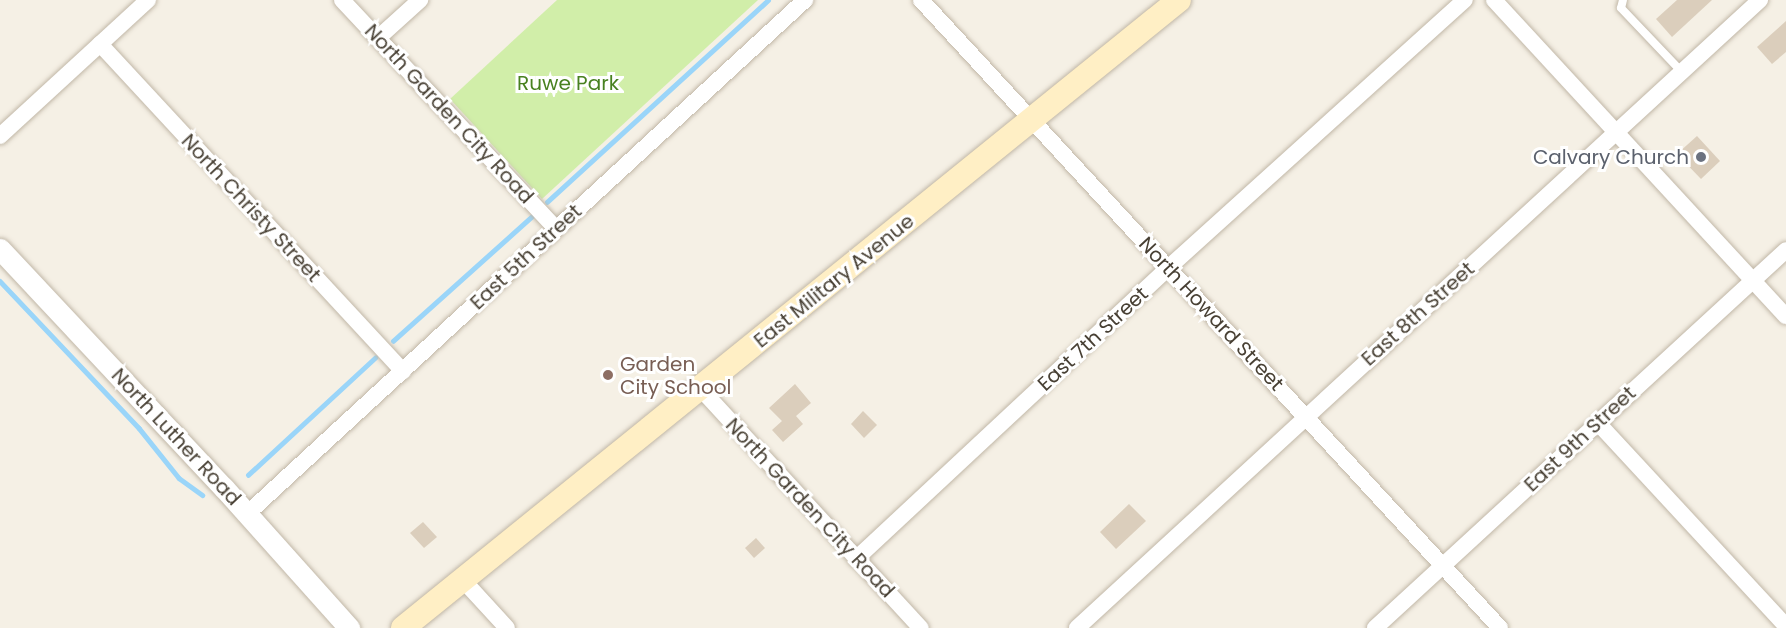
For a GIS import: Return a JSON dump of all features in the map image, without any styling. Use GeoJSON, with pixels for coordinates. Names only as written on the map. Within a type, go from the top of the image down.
{"type":"FeatureCollection","features":[{"type":"Feature","properties":{"kind":"main road","name":"East Military Avenue"},"geometry":{"type":"LineString","coordinates":[[403,628],[1179,0]]}},
{"type":"Feature","properties":{"kind":"street"},"geometry":{"type":"LineString","coordinates":[[0,136],[148,0]]}},
{"type":"Feature","properties":{"kind":"street","name":"North Garden City Road"},"geometry":{"type":"LineString","coordinates":[[342,0],[556,229]]}},
{"type":"Feature","properties":{"kind":"street"},"geometry":{"type":"LineString","coordinates":[[378,39],[420,0]]}},
{"type":"Feature","properties":{"kind":"street","name":"East 5th Street"},"geometry":{"type":"LineString","coordinates":[[246,514],[804,0]]}},
{"type":"Feature","properties":{"kind":"street","name":"North Howard Street"},"geometry":{"type":"LineString","coordinates":[[921,0],[1500,628]]}},
{"type":"Feature","properties":{"kind":"street","name":"East 7th Street"},"geometry":{"type":"LineString","coordinates":[[856,559],[1168,268],[1465,0]]}},
{"type":"Feature","properties":{"kind":"street"},"geometry":{"type":"LineString","coordinates":[[1494,0],[1786,316]]}},
{"type":"Feature","properties":{"kind":"street","name":"East 8th Street"},"geometry":{"type":"LineString","coordinates":[[1077,628],[1760,0]]}},
{"type":"Feature","properties":{"kind":"street","name":"North Christy Street"},"geometry":{"type":"LineString","coordinates":[[100,44],[403,371]]}},
{"type":"Feature","properties":{"kind":"street","name":"North Luther Road"},"geometry":{"type":"LineString","coordinates":[[0,249],[349,628]]}},
{"type":"Feature","properties":{"kind":"street","name":"East 9th Street"},"geometry":{"type":"LineString","coordinates":[[1375,628],[1786,250]]}},
{"type":"Feature","properties":{"kind":"street","name":"North Garden City Road"},"geometry":{"type":"LineString","coordinates":[[700,388],[921,628]]}},
{"type":"Feature","properties":{"kind":"street"},"geometry":{"type":"LineString","coordinates":[[1598,423],[1786,626]]}},
{"type":"Feature","properties":{"kind":"street"},"geometry":{"type":"LineString","coordinates":[[463,580],[507,628]]}},
{"type":"Feature","properties":{"kind":"lane"},"geometry":{"type":"LineString","coordinates":[[1623,0],[1621,8],[1682,72]]}},
{"type":"Feature","properties":{"kind":"green space","name":"Ruwe Park"},"geometry":{"type":"Polygon","coordinates":[[[557,0],[758,0],[542,199],[450,99],[557,0]]]}},
{"type":"Feature","properties":{"kind":"building"},"geometry":{"type":"Polygon","coordinates":[[[1677,0],[1712,0],[1672,37],[1656,19],[1677,0]]]}},
{"type":"Feature","properties":{"kind":"building"},"geometry":{"type":"Polygon","coordinates":[[[1786,21],[1786,52],[1772,64],[1757,47],[1786,21]]]}},
{"type":"Feature","properties":{"kind":"building"},"geometry":{"type":"Polygon","coordinates":[[[1697,136],[1720,161],[1701,179],[1677,154],[1697,136]]]}},
{"type":"Feature","properties":{"kind":"building"},"geometry":{"type":"Polygon","coordinates":[[[795,384],[811,403],[796,416],[803,424],[783,442],[772,430],[782,421],[769,408],[795,384]]]}},
{"type":"Feature","properties":{"kind":"building"},"geometry":{"type":"Polygon","coordinates":[[[863,411],[877,425],[864,438],[851,424],[863,411]]]}},
{"type":"Feature","properties":{"kind":"building"},"geometry":{"type":"Polygon","coordinates":[[[1129,504],[1146,521],[1116,549],[1100,532],[1129,504]]]}},
{"type":"Feature","properties":{"kind":"building"},"geometry":{"type":"Polygon","coordinates":[[[423,522],[437,537],[424,548],[410,533],[423,522]]]}},
{"type":"Feature","properties":{"kind":"building"},"geometry":{"type":"Polygon","coordinates":[[[756,538],[765,548],[754,558],[745,548],[756,538]]]}},
{"type":"Feature","properties":{"kind":"waterway"},"geometry":{"type":"LineString","coordinates":[[547,202],[768,0]]}},
{"type":"Feature","properties":{"kind":"waterway"},"geometry":{"type":"LineString","coordinates":[[393,341],[531,217]]}},
{"type":"Feature","properties":{"kind":"waterway"},"geometry":{"type":"LineString","coordinates":[[0,281],[139,428],[179,478],[202,495]]}},
{"type":"Feature","properties":{"kind":"waterway"},"geometry":{"type":"LineString","coordinates":[[248,475],[375,358]]}},
{"type":"Feature","properties":{"kind":"place","name":"Calvary Church"},"geometry":{"type":"Point","coordinates":[1701,157]}},
{"type":"Feature","properties":{"kind":"place","name":"Garden City School"},"geometry":{"type":"Point","coordinates":[608,375]}}]}
